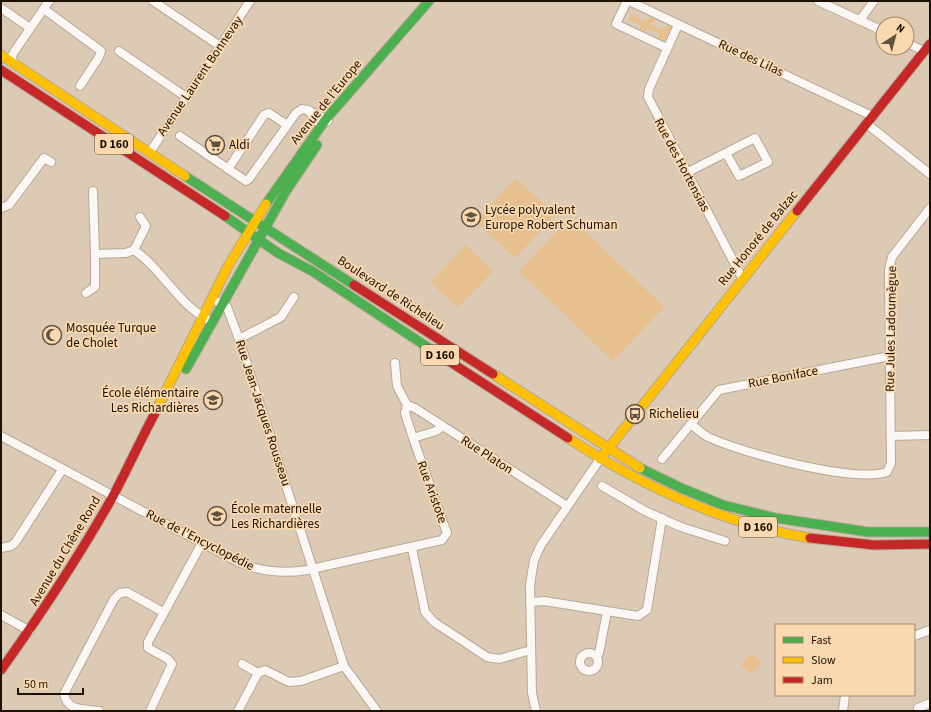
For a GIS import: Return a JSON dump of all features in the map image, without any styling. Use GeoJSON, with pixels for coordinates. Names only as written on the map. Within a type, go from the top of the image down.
{"type":"FeatureCollection","features":[{"type":"Feature","properties":{"kind":"main road","name":"Avenue de l’Europe"},"geometry":{"type":"LineString","coordinates":[[252,227],[323,122],[434,2]]}},
{"type":"Feature","properties":{"kind":"main road","name":"Avenue de l’Europe"},"geometry":{"type":"LineString","coordinates":[[263,234],[286,191],[319,142],[346,107],[434,2]]}},
{"type":"Feature","properties":{"kind":"main road","name":"Rue Honoré de Balzac"},"geometry":{"type":"LineString","coordinates":[[608,448],[930,44]]}},
{"type":"Feature","properties":{"kind":"main road","name":"D 160"},"geometry":{"type":"LineString","coordinates":[[1,55],[150,152]]}},
{"type":"Feature","properties":{"kind":"main road","name":"D 160"},"geometry":{"type":"LineString","coordinates":[[1,70],[263,234]]}},
{"type":"Feature","properties":{"kind":"main road","name":"Boulevard de Richelieu"},"geometry":{"type":"LineString","coordinates":[[150,152],[241,212],[252,227],[263,234],[608,448],[641,468],[681,488],[723,505],[776,518],[868,532],[930,532]]}},
{"type":"Feature","properties":{"kind":"main road","name":"Avenue du Chêne Rond"},"geometry":{"type":"LineString","coordinates":[[1,670],[30,631],[79,555],[113,496],[143,440],[228,266],[252,227]]}},
{"type":"Feature","properties":{"kind":"main road","name":"Boulevard de Richelieu"},"geometry":{"type":"LineString","coordinates":[[263,234],[270,247],[318,276],[600,459],[645,485],[680,502],[720,516],[768,530],[866,544],[930,544]]}},
{"type":"Feature","properties":{"kind":"main road","name":"Avenue du Chêne Rond"},"geometry":{"type":"LineString","coordinates":[[143,440],[263,234]]}},
{"type":"Feature","properties":{"kind":"main road"},"geometry":{"type":"LineString","coordinates":[[600,459],[608,448]]}},
{"type":"Feature","properties":{"kind":"street"},"geometry":{"type":"LineString","coordinates":[[13,63],[12,56],[49,1]]}},
{"type":"Feature","properties":{"kind":"street"},"geometry":{"type":"LineString","coordinates":[[153,1],[220,46]]}},
{"type":"Feature","properties":{"kind":"street","name":"Avenue Laurent Bonnevay"},"geometry":{"type":"LineString","coordinates":[[150,152],[250,1]]}},
{"type":"Feature","properties":{"kind":"street"},"geometry":{"type":"LineString","coordinates":[[628,1],[616,24],[667,48]]}},
{"type":"Feature","properties":{"kind":"street","name":"Rue des Lilas"},"geometry":{"type":"LineString","coordinates":[[628,1],[870,120],[930,174]]}},
{"type":"Feature","properties":{"kind":"street"},"geometry":{"type":"LineString","coordinates":[[818,1],[875,27]]}},
{"type":"Feature","properties":{"kind":"street"},"geometry":{"type":"LineString","coordinates":[[860,20],[874,1]]}},
{"type":"Feature","properties":{"kind":"street"},"geometry":{"type":"LineString","coordinates":[[1,8],[30,28]]}},
{"type":"Feature","properties":{"kind":"street"},"geometry":{"type":"LineString","coordinates":[[44,9],[101,51],[99,57],[80,86]]}},
{"type":"Feature","properties":{"kind":"street","name":"Rue des Hortensias"},"geometry":{"type":"LineString","coordinates":[[678,25],[649,89],[648,97],[686,173],[742,278]]}},
{"type":"Feature","properties":{"kind":"street"},"geometry":{"type":"LineString","coordinates":[[915,47],[924,52]]}},
{"type":"Feature","properties":{"kind":"street"},"geometry":{"type":"LineString","coordinates":[[120,51],[186,97]]}},
{"type":"Feature","properties":{"kind":"street"},"geometry":{"type":"LineString","coordinates":[[180,136],[246,181],[249,179],[287,124],[296,113],[302,109],[308,110],[323,122],[328,121],[320,134],[319,142]]}},
{"type":"Feature","properties":{"kind":"street"},"geometry":{"type":"LineString","coordinates":[[228,169],[264,115],[269,113],[287,124]]}},
{"type":"Feature","properties":{"kind":"street"},"geometry":{"type":"LineString","coordinates":[[686,173],[726,152],[755,138],[768,162],[739,176],[726,152]]}},
{"type":"Feature","properties":{"kind":"street"},"geometry":{"type":"LineString","coordinates":[[1,208],[9,205],[44,158],[51,162]]}},
{"type":"Feature","properties":{"kind":"street"},"geometry":{"type":"LineString","coordinates":[[86,293],[95,287],[93,191]]}},
{"type":"Feature","properties":{"kind":"street","name":"Rue Jules Ladoumègue"},"geometry":{"type":"LineString","coordinates":[[691,424],[707,436],[738,448],[781,461],[822,469],[877,475],[887,472],[891,463],[889,269],[892,257],[930,208]]}},
{"type":"Feature","properties":{"kind":"street"},"geometry":{"type":"LineString","coordinates":[[95,254],[126,253],[134,250],[146,226],[140,217]]}},
{"type":"Feature","properties":{"kind":"street"},"geometry":{"type":"LineString","coordinates":[[134,250],[166,279],[194,311],[213,322]]}},
{"type":"Feature","properties":{"kind":"street"},"geometry":{"type":"LineString","coordinates":[[239,339],[281,317],[294,297]]}},
{"type":"Feature","properties":{"kind":"street"},"geometry":{"type":"LineString","coordinates":[[212,300],[222,305]]}},
{"type":"Feature","properties":{"kind":"street","name":"Rue Jean-Jacques Rousseau"},"geometry":{"type":"LineString","coordinates":[[222,305],[227,307],[239,339],[344,666],[377,711]]}},
{"type":"Feature","properties":{"kind":"street","name":"Rue Boniface"},"geometry":{"type":"LineString","coordinates":[[662,459],[719,390],[890,356]]}},
{"type":"Feature","properties":{"kind":"street","name":"Rue Aristote"},"geometry":{"type":"LineString","coordinates":[[313,569],[412,548],[442,540],[447,533],[405,413],[407,405],[397,386],[395,363]]}},
{"type":"Feature","properties":{"kind":"street","name":"Rue Platon"},"geometry":{"type":"LineString","coordinates":[[407,405],[415,408],[567,506]]}},
{"type":"Feature","properties":{"kind":"street"},"geometry":{"type":"LineString","coordinates":[[413,438],[436,431],[443,426]]}},
{"type":"Feature","properties":{"kind":"street"},"geometry":{"type":"LineString","coordinates":[[891,436],[930,435]]}},
{"type":"Feature","properties":{"kind":"street","name":"Rue de l’Encyclopédie"},"geometry":{"type":"LineString","coordinates":[[1,436],[202,544],[253,569],[269,572],[293,572],[313,569]]}},
{"type":"Feature","properties":{"kind":"street"},"geometry":{"type":"LineString","coordinates":[[536,711],[533,703],[530,602],[530,585],[534,560],[567,506],[600,459]]}},
{"type":"Feature","properties":{"kind":"street"},"geometry":{"type":"LineString","coordinates":[[1,548],[11,546],[15,543],[62,470]]}},
{"type":"Feature","properties":{"kind":"street"},"geometry":{"type":"LineString","coordinates":[[602,486],[645,511],[681,527],[724,541]]}},
{"type":"Feature","properties":{"kind":"street"},"geometry":{"type":"LineString","coordinates":[[530,602],[544,601],[638,616],[647,610],[662,518]]}},
{"type":"Feature","properties":{"kind":"street"},"geometry":{"type":"LineString","coordinates":[[150,711],[172,664],[168,659],[148,648],[148,642],[163,612],[202,544]]}},
{"type":"Feature","properties":{"kind":"street"},"geometry":{"type":"LineString","coordinates":[[412,548],[425,612],[434,622],[487,657],[499,659],[531,650]]}},
{"type":"Feature","properties":{"kind":"street"},"geometry":{"type":"LineString","coordinates":[[99,711],[72,708],[66,702],[64,694],[114,599],[120,593],[127,592],[163,612]]}},
{"type":"Feature","properties":{"kind":"street"},"geometry":{"type":"LineString","coordinates":[[596,656],[598,653],[607,612]]}},
{"type":"Feature","properties":{"kind":"street"},"geometry":{"type":"LineString","coordinates":[[1,615],[30,631]]}},
{"type":"Feature","properties":{"kind":"street"},"geometry":{"type":"LineString","coordinates":[[915,636],[930,630]]}},
{"type":"Feature","properties":{"kind":"street"},"geometry":{"type":"LineString","coordinates":[[242,664],[258,673]]}},
{"type":"Feature","properties":{"kind":"street"},"geometry":{"type":"LineString","coordinates":[[238,711],[258,673],[265,670],[289,682],[301,681],[344,666]]}},
{"type":"Feature","properties":{"kind":"street"},"geometry":{"type":"LineString","coordinates":[[843,711],[845,696]]}},
{"type":"Feature","properties":{"kind":"street"},"geometry":{"type":"LineString","coordinates":[[918,708],[930,703]]}},
{"type":"Feature","properties":{"kind":"shaded area"},"geometry":{"type":"Polygon","coordinates":[[[630,14],[644,21],[651,17],[656,20],[650,24],[661,29],[668,25],[672,27],[664,43],[655,39],[661,35],[648,29],[642,33],[636,30],[642,26],[628,19],[630,14]]]}},
{"type":"Feature","properties":{"kind":"shaded area"},"geometry":{"type":"Polygon","coordinates":[[[516,178],[556,215],[515,258],[475,221],[516,178]]]}},
{"type":"Feature","properties":{"kind":"shaded area"},"geometry":{"type":"Polygon","coordinates":[[[570,217],[664,307],[613,361],[519,272],[570,217]]]}},
{"type":"Feature","properties":{"kind":"shaded area"},"geometry":{"type":"Polygon","coordinates":[[[466,245],[493,271],[458,308],[430,282],[466,245]]]}},
{"type":"Feature","properties":{"kind":"shaded area"},"geometry":{"type":"Polygon","coordinates":[[[752,653],[762,663],[751,674],[741,665],[752,653]]]}},
{"type":"Feature","properties":{"kind":"traffic: fast"},"geometry":{"type":"LineString","coordinates":[[266,204],[326,119],[429,1]]}},
{"type":"Feature","properties":{"kind":"traffic: fast"},"geometry":{"type":"LineString","coordinates":[[186,369],[286,191],[317,145]]}},
{"type":"Feature","properties":{"kind":"traffic: fast"},"geometry":{"type":"LineString","coordinates":[[185,176],[354,285]]}},
{"type":"Feature","properties":{"kind":"traffic: fast"},"geometry":{"type":"LineString","coordinates":[[225,216],[278,253],[312,271],[441,356]]}},
{"type":"Feature","properties":{"kind":"traffic: fast"},"geometry":{"type":"LineString","coordinates":[[640,468],[681,488],[723,505],[776,518],[868,532],[930,532]]}},
{"type":"Feature","properties":{"kind":"traffic: slow"},"geometry":{"type":"LineString","coordinates":[[1,55],[185,176]]}},
{"type":"Feature","properties":{"kind":"traffic: slow"},"geometry":{"type":"LineString","coordinates":[[155,413],[228,266],[266,204]]}},
{"type":"Feature","properties":{"kind":"traffic: slow"},"geometry":{"type":"LineString","coordinates":[[600,459],[797,211]]}},
{"type":"Feature","properties":{"kind":"traffic: slow"},"geometry":{"type":"LineString","coordinates":[[493,374],[640,468]]}},
{"type":"Feature","properties":{"kind":"traffic: slow"},"geometry":{"type":"LineString","coordinates":[[568,438],[625,472],[684,501],[745,523],[777,532],[810,538]]}},
{"type":"Feature","properties":{"kind":"traffic: jam"},"geometry":{"type":"LineString","coordinates":[[797,211],[930,44]]}},
{"type":"Feature","properties":{"kind":"traffic: jam"},"geometry":{"type":"LineString","coordinates":[[1,70],[225,216]]}},
{"type":"Feature","properties":{"kind":"traffic: jam"},"geometry":{"type":"LineString","coordinates":[[354,285],[493,374]]}},
{"type":"Feature","properties":{"kind":"traffic: jam"},"geometry":{"type":"LineString","coordinates":[[441,356],[568,438]]}},
{"type":"Feature","properties":{"kind":"traffic: jam"},"geometry":{"type":"LineString","coordinates":[[1,670],[45,607],[86,542],[112,498],[155,413]]}},
{"type":"Feature","properties":{"kind":"traffic: jam"},"geometry":{"type":"LineString","coordinates":[[810,538],[874,545],[930,544]]}},
{"type":"Feature","properties":{"kind":"place","name":"Aldi"},"geometry":{"type":"Point","coordinates":[215,145]}},
{"type":"Feature","properties":{"kind":"place","name":"Lycée polyvalent Europe Robert Schuman"},"geometry":{"type":"Point","coordinates":[471,217]}},
{"type":"Feature","properties":{"kind":"place","name":"Mosquée Turque de Cholet"},"geometry":{"type":"Point","coordinates":[52,335]}},
{"type":"Feature","properties":{"kind":"place","name":"École élémentaire Les Richardières"},"geometry":{"type":"Point","coordinates":[213,400]}},
{"type":"Feature","properties":{"kind":"place","name":"Richelieu"},"geometry":{"type":"Point","coordinates":[635,414]}},
{"type":"Feature","properties":{"kind":"place","name":"École maternelle Les Richardières"},"geometry":{"type":"Point","coordinates":[217,516]}}]}
